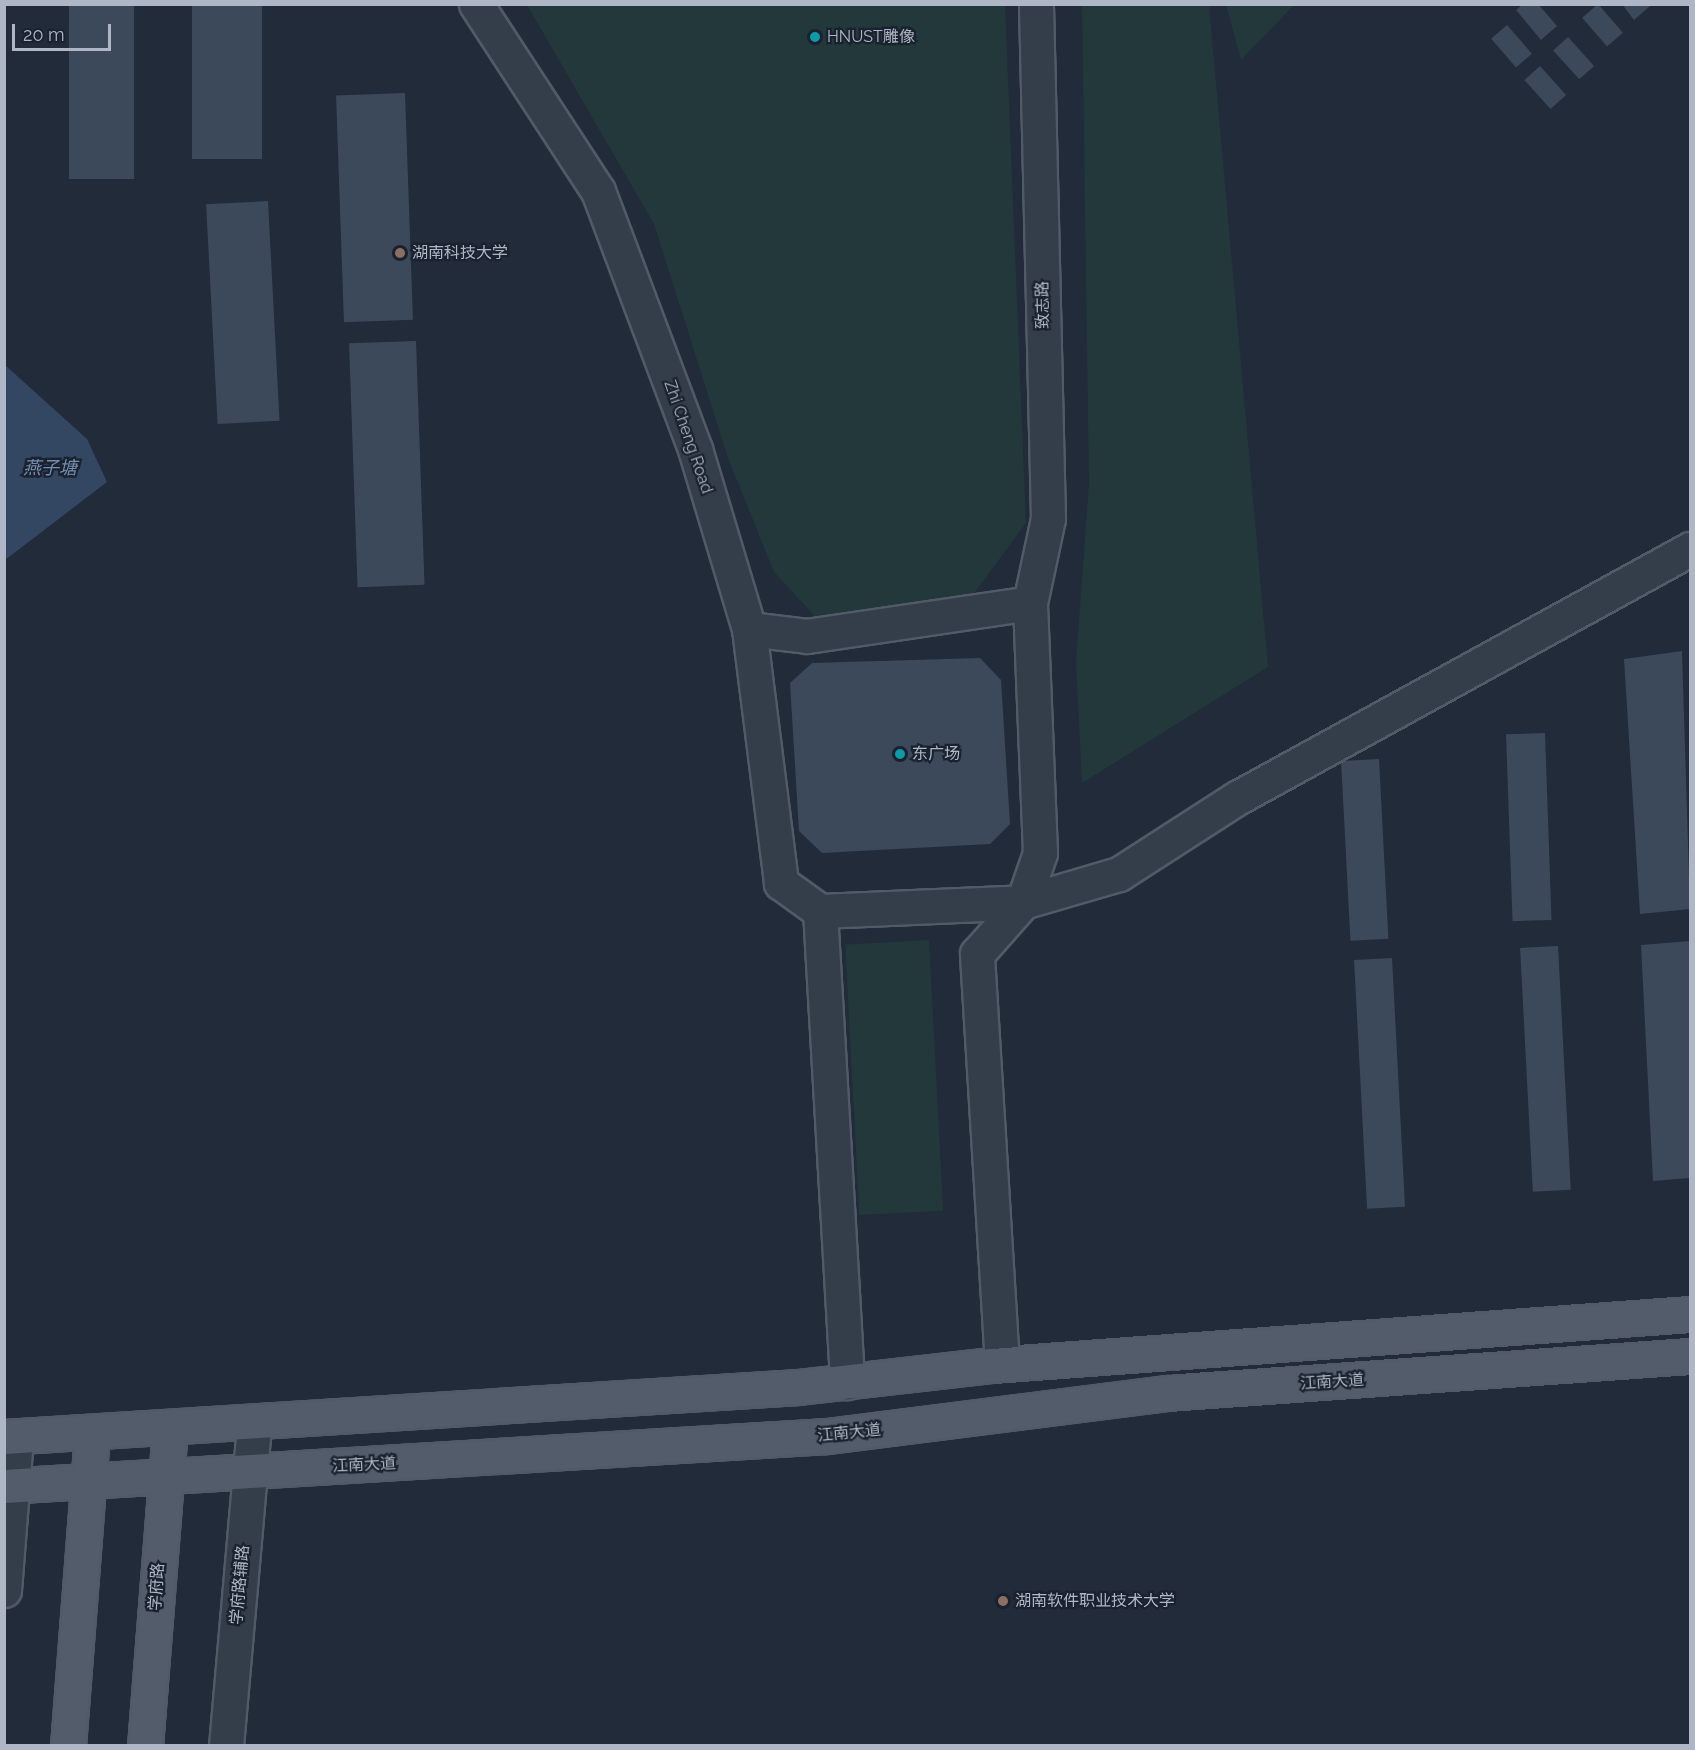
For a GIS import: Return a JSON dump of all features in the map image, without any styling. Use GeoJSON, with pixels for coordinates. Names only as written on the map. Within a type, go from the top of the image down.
{"type":"FeatureCollection","features":[{"type":"Feature","properties":{"kind":"main road"},"geometry":{"type":"LineString","coordinates":[[10,1437],[255,1424],[847,1382],[1002,1364],[1690,1314]]}},
{"type":"Feature","properties":{"kind":"main road","name":"江南大道"},"geometry":{"type":"LineString","coordinates":[[8,1486],[827,1436],[1167,1394],[1690,1356]]}},
{"type":"Feature","properties":{"kind":"main road","name":"学府路"},"geometry":{"type":"LineString","coordinates":[[145,1746],[170,1429]]}},
{"type":"Feature","properties":{"kind":"main road"},"geometry":{"type":"LineString","coordinates":[[68,1746],[92,1432]]}},
{"type":"Feature","properties":{"kind":"street","name":"Zhi Cheng Road"},"geometry":{"type":"LineString","coordinates":[[476,4],[598,191],[694,449],[749,629],[781,883],[820,911]]}},
{"type":"Feature","properties":{"kind":"street","name":"致志路"},"geometry":{"type":"LineString","coordinates":[[1023,902],[1040,853],[1030,603],[1048,518],[1036,4]]}},
{"type":"Feature","properties":{"kind":"street"},"geometry":{"type":"LineString","coordinates":[[847,1382],[820,911],[1023,902],[1119,874],[1237,798],[1690,549]]}},
{"type":"Feature","properties":{"kind":"street"},"geometry":{"type":"LineString","coordinates":[[749,629],[807,636],[1030,603]]}},
{"type":"Feature","properties":{"kind":"street"},"geometry":{"type":"LineString","coordinates":[[1002,1364],[977,954],[1023,902]]}},
{"type":"Feature","properties":{"kind":"street","name":"学府路辅路"},"geometry":{"type":"LineString","coordinates":[[226,1746],[255,1424]]}},
{"type":"Feature","properties":{"kind":"street"},"geometry":{"type":"LineString","coordinates":[[4,1590],[10,1437]]}},
{"type":"Feature","properties":{"kind":"green space"},"geometry":{"type":"Polygon","coordinates":[[[1226,4],[1294,5],[1241,60],[1226,4]]]}},
{"type":"Feature","properties":{"kind":"green space"},"geometry":{"type":"Polygon","coordinates":[[[527,5],[1005,5],[1026,523],[973,595],[823,625],[774,572],[728,458],[654,224],[527,5]]]}},
{"type":"Feature","properties":{"kind":"green space"},"geometry":{"type":"Polygon","coordinates":[[[1082,5],[1209,5],[1268,667],[1082,783],[1076,662],[1089,484],[1082,5]]]}},
{"type":"Feature","properties":{"kind":"green space"},"geometry":{"type":"Polygon","coordinates":[[[929,940],[943,1211],[859,1215],[845,944],[929,940]]]}},
{"type":"Feature","properties":{"kind":"water","name":"燕子塘"},"geometry":{"type":"Polygon","coordinates":[[[5,365],[87,439],[107,482],[5,560],[5,365]]]}},
{"type":"Feature","properties":{"kind":"building"},"geometry":{"type":"Polygon","coordinates":[[[69,4],[134,4],[134,179],[69,179],[69,4]]]}},
{"type":"Feature","properties":{"kind":"building"},"geometry":{"type":"Polygon","coordinates":[[[192,4],[262,4],[262,159],[192,159],[192,4]]]}},
{"type":"Feature","properties":{"kind":"building"},"geometry":{"type":"Polygon","coordinates":[[[1523,4],[1538,4],[1557,26],[1541,40],[1516,10],[1523,4]]]}},
{"type":"Feature","properties":{"kind":"building"},"geometry":{"type":"Polygon","coordinates":[[[1598,4],[1623,33],[1607,46],[1582,18],[1598,4]]]}},
{"type":"Feature","properties":{"kind":"building"},"geometry":{"type":"Polygon","coordinates":[[[1622,4],[1649,4],[1650,6],[1634,20],[1622,4]]]}},
{"type":"Feature","properties":{"kind":"building"},"geometry":{"type":"Polygon","coordinates":[[[1507,25],[1532,54],[1516,67],[1491,39],[1507,25]]]}},
{"type":"Feature","properties":{"kind":"building"},"geometry":{"type":"Polygon","coordinates":[[[1568,37],[1594,66],[1579,79],[1553,50],[1568,37]]]}},
{"type":"Feature","properties":{"kind":"building"},"geometry":{"type":"Polygon","coordinates":[[[1540,66],[1566,95],[1550,109],[1524,80],[1540,66]]]}},
{"type":"Feature","properties":{"kind":"building"},"geometry":{"type":"Polygon","coordinates":[[[405,93],[413,320],[344,322],[336,95],[405,93]]]}},
{"type":"Feature","properties":{"kind":"building"},"geometry":{"type":"Polygon","coordinates":[[[268,201],[280,421],[218,424],[206,204],[268,201]]]}},
{"type":"Feature","properties":{"kind":"building"},"geometry":{"type":"Polygon","coordinates":[[[416,341],[425,585],[358,587],[349,343],[416,341]]]}},
{"type":"Feature","properties":{"kind":"building"},"geometry":{"type":"Polygon","coordinates":[[[1682,651],[1690,909],[1640,914],[1624,659],[1682,651]]]}},
{"type":"Feature","properties":{"kind":"building","name":"东广场"},"geometry":{"type":"Polygon","coordinates":[[[980,658],[1001,680],[1010,824],[990,844],[822,853],[799,831],[790,683],[812,663],[980,658]]]}},
{"type":"Feature","properties":{"kind":"building"},"geometry":{"type":"Polygon","coordinates":[[[1545,733],[1552,920],[1513,921],[1506,734],[1545,733]]]}},
{"type":"Feature","properties":{"kind":"building"},"geometry":{"type":"Polygon","coordinates":[[[1379,759],[1388,939],[1350,941],[1341,761],[1379,759]]]}},
{"type":"Feature","properties":{"kind":"building"},"geometry":{"type":"Polygon","coordinates":[[[1690,941],[1690,1178],[1653,1181],[1641,945],[1690,941]]]}},
{"type":"Feature","properties":{"kind":"building"},"geometry":{"type":"Polygon","coordinates":[[[1558,946],[1571,1190],[1533,1192],[1520,948],[1558,946]]]}},
{"type":"Feature","properties":{"kind":"building"},"geometry":{"type":"Polygon","coordinates":[[[1392,958],[1405,1207],[1367,1209],[1354,960],[1392,958]]]}},
{"type":"Feature","properties":{"kind":"place","name":"HNUST雕像"},"geometry":{"type":"Point","coordinates":[815,37]}},
{"type":"Feature","properties":{"kind":"place","name":"湖南科技大学"},"geometry":{"type":"Point","coordinates":[400,253]}},
{"type":"Feature","properties":{"kind":"place","name":"东广场"},"geometry":{"type":"Point","coordinates":[900,754]}},
{"type":"Feature","properties":{"kind":"place","name":"湖南软件职业技术大学"},"geometry":{"type":"Point","coordinates":[1003,1601]}}]}
